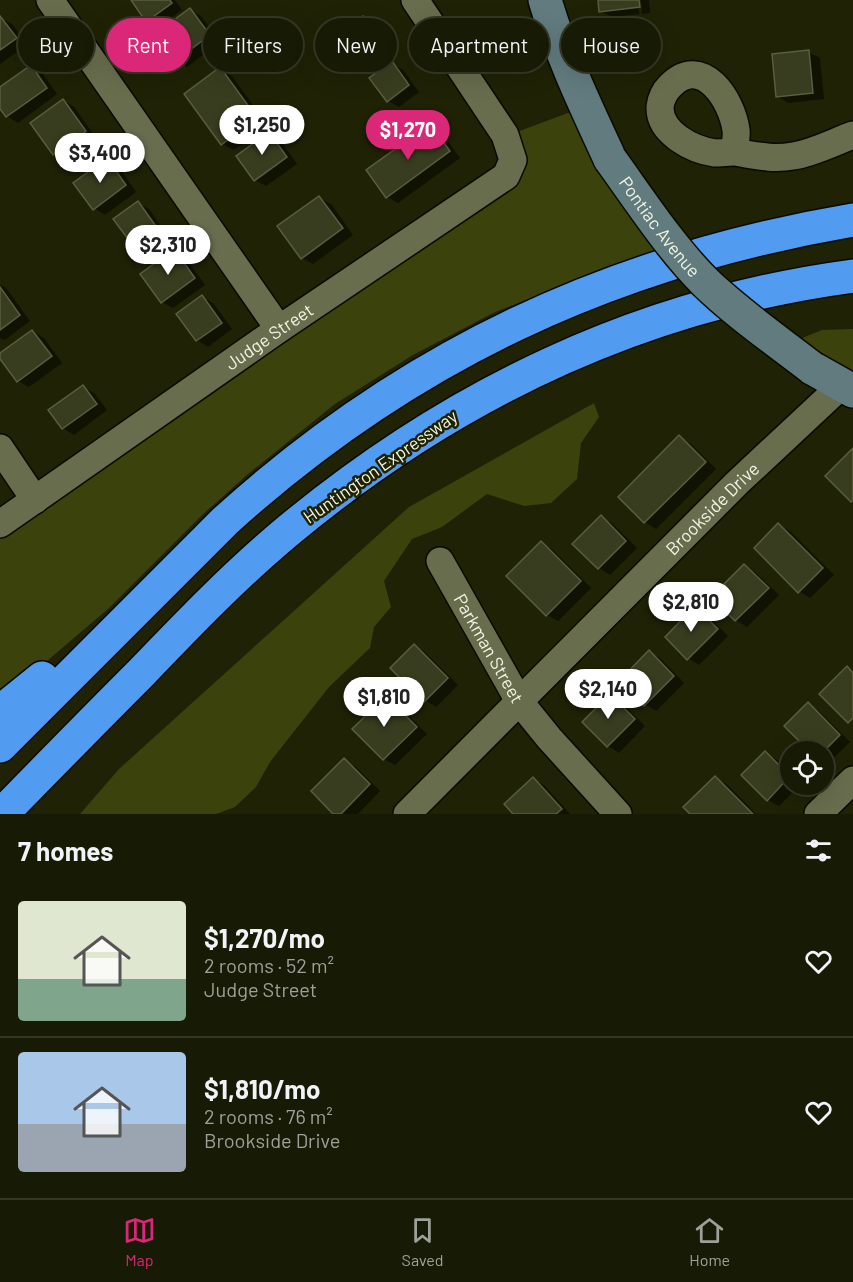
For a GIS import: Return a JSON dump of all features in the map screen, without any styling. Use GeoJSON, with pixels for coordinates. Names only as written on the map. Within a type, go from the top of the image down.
{"type":"FeatureCollection","features":[{"type":"Feature","properties":{"kind":"highway"},"geometry":{"type":"LineString","coordinates":[[0,746],[260,489],[334,431],[412,379],[496,333],[582,295],[671,263],[763,237],[853,220]]}},
{"type":"Feature","properties":{"kind":"highway","name":"Huntington Expressway"},"geometry":{"type":"LineString","coordinates":[[2,814],[204,609],[289,531],[401,447],[483,397],[566,356],[654,322],[785,287],[853,276]]}},
{"type":"Feature","properties":{"kind":"highway"},"geometry":{"type":"LineString","coordinates":[[0,712],[191,555]]}},
{"type":"Feature","properties":{"kind":"highway"},"geometry":{"type":"LineString","coordinates":[[16,814],[120,694]]}},
{"type":"Feature","properties":{"kind":"main road","name":"Pontiac Avenue"},"geometry":{"type":"LineString","coordinates":[[545,0],[584,104],[610,159],[653,220],[705,282],[812,368],[848,388]]}},
{"type":"Feature","properties":{"kind":"street"},"geometry":{"type":"LineString","coordinates":[[50,0],[279,329]]}},
{"type":"Feature","properties":{"kind":"street","name":"Judge Street"},"geometry":{"type":"LineString","coordinates":[[0,524],[279,329],[506,176],[513,160],[505,135],[415,0]]}},
{"type":"Feature","properties":{"kind":"street"},"geometry":{"type":"LineString","coordinates":[[733,152],[769,158],[794,156],[853,135]]}},
{"type":"Feature","properties":{"kind":"street","name":"Brookside Drive"},"geometry":{"type":"LineString","coordinates":[[407,814],[737,483],[848,388]]}},
{"type":"Feature","properties":{"kind":"street"},"geometry":{"type":"LineString","coordinates":[[0,448],[35,500]]}},
{"type":"Feature","properties":{"kind":"street","name":"Parkman Street"},"geometry":{"type":"LineString","coordinates":[[440,561],[519,701],[549,738],[618,814]]}},
{"type":"Feature","properties":{"kind":"street"},"geometry":{"type":"LineString","coordinates":[[818,814],[853,780]]}},
{"type":"Feature","properties":{"kind":"green space"},"geometry":{"type":"Polygon","coordinates":[[[576,110],[658,249],[495,312],[413,355],[335,404],[248,474],[201,516],[108,609],[0,701],[0,527],[506,169],[506,136],[576,110]]]}},
{"type":"Feature","properties":{"kind":"green space"},"geometry":{"type":"Polygon","coordinates":[[[853,329],[853,393],[780,347],[822,330],[853,329]]]}},
{"type":"Feature","properties":{"kind":"green space"},"geometry":{"type":"Polygon","coordinates":[[[594,403],[599,417],[581,443],[577,479],[551,503],[524,506],[487,494],[442,527],[412,539],[384,581],[391,607],[374,627],[370,648],[329,687],[270,762],[256,787],[235,807],[216,814],[80,814],[119,769],[409,507],[594,403]]]}},
{"type":"Feature","properties":{"kind":"building"},"geometry":{"type":"Polygon","coordinates":[[[131,0],[170,0],[172,3],[151,18],[143,18],[131,0]]]}},
{"type":"Feature","properties":{"kind":"building"},"geometry":{"type":"Polygon","coordinates":[[[598,0],[639,0],[640,7],[599,12],[598,0]]]}},
{"type":"Feature","properties":{"kind":"building"},"geometry":{"type":"Polygon","coordinates":[[[190,8],[203,26],[203,40],[191,49],[191,18],[177,18],[190,8]]]}},
{"type":"Feature","properties":{"kind":"building"},"geometry":{"type":"Polygon","coordinates":[[[0,16],[17,38],[0,50],[0,16]]]}},
{"type":"Feature","properties":{"kind":"building"},"geometry":{"type":"Polygon","coordinates":[[[809,50],[813,93],[776,97],[772,54],[809,50]]]}},
{"type":"Feature","properties":{"kind":"building"},"geometry":{"type":"Polygon","coordinates":[[[397,68],[409,85],[387,102],[369,78],[377,72],[397,72],[397,68]]]}},
{"type":"Feature","properties":{"kind":"building"},"geometry":{"type":"Polygon","coordinates":[[[21,72],[36,72],[47,88],[6,117],[0,109],[0,87],[21,72]]]}},
{"type":"Feature","properties":{"kind":"building"},"geometry":{"type":"Polygon","coordinates":[[[213,72],[224,72],[258,119],[221,145],[184,94],[213,72]]]}},
{"type":"Feature","properties":{"kind":"building"},"geometry":{"type":"Polygon","coordinates":[[[63,99],[86,131],[53,155],[30,123],[63,99]]]}},
{"type":"Feature","properties":{"kind":"building"},"geometry":{"type":"Polygon","coordinates":[[[430,124],[450,151],[386,198],[366,170],[430,124]]]}},
{"type":"Feature","properties":{"kind":"building"},"geometry":{"type":"Polygon","coordinates":[[[269,132],[287,157],[254,181],[236,156],[269,132]]]}},
{"type":"Feature","properties":{"kind":"building"},"geometry":{"type":"Polygon","coordinates":[[[107,158],[126,185],[93,210],[73,183],[107,158]]]}},
{"type":"Feature","properties":{"kind":"building"},"geometry":{"type":"Polygon","coordinates":[[[319,196],[343,228],[301,259],[277,226],[319,196]]]}},
{"type":"Feature","properties":{"kind":"building"},"geometry":{"type":"Polygon","coordinates":[[[138,201],[158,229],[134,247],[113,219],[138,201]]]}},
{"type":"Feature","properties":{"kind":"building"},"geometry":{"type":"Polygon","coordinates":[[[174,249],[195,278],[161,303],[140,274],[174,249]]]}},
{"type":"Feature","properties":{"kind":"building"},"geometry":{"type":"Polygon","coordinates":[[[0,287],[20,315],[0,330],[0,287]]]}},
{"type":"Feature","properties":{"kind":"building"},"geometry":{"type":"Polygon","coordinates":[[[202,295],[222,323],[196,341],[176,314],[202,295]]]}},
{"type":"Feature","properties":{"kind":"building"},"geometry":{"type":"Polygon","coordinates":[[[32,330],[52,356],[17,382],[0,359],[0,353],[32,330]]]}},
{"type":"Feature","properties":{"kind":"building"},"geometry":{"type":"Polygon","coordinates":[[[83,385],[97,404],[62,429],[48,410],[83,385]]]}},
{"type":"Feature","properties":{"kind":"building"},"geometry":{"type":"Polygon","coordinates":[[[679,435],[706,462],[644,523],[618,497],[679,435]]]}},
{"type":"Feature","properties":{"kind":"building"},"geometry":{"type":"Polygon","coordinates":[[[853,448],[853,500],[851,502],[825,476],[853,448]]]}},
{"type":"Feature","properties":{"kind":"building"},"geometry":{"type":"Polygon","coordinates":[[[601,515],[626,541],[598,569],[572,544],[601,515]]]}},
{"type":"Feature","properties":{"kind":"building"},"geometry":{"type":"Polygon","coordinates":[[[778,523],[823,568],[798,593],[754,548],[778,523]]]}},
{"type":"Feature","properties":{"kind":"building"},"geometry":{"type":"Polygon","coordinates":[[[541,541],[581,581],[546,616],[506,576],[541,541]]]}},
{"type":"Feature","properties":{"kind":"building"},"geometry":{"type":"Polygon","coordinates":[[[744,564],[769,588],[735,621],[711,597],[744,564]]]}},
{"type":"Feature","properties":{"kind":"building"},"geometry":{"type":"Polygon","coordinates":[[[695,606],[718,629],[687,660],[665,637],[695,606]]]}},
{"type":"Feature","properties":{"kind":"building"},"geometry":{"type":"Polygon","coordinates":[[[414,644],[448,678],[424,702],[390,668],[414,644]]]}},
{"type":"Feature","properties":{"kind":"building"},"geometry":{"type":"Polygon","coordinates":[[[649,650],[674,676],[644,706],[619,681],[649,650]]]}},
{"type":"Feature","properties":{"kind":"building"},"geometry":{"type":"Polygon","coordinates":[[[847,666],[853,673],[853,718],[848,723],[819,694],[847,666]]]}},
{"type":"Feature","properties":{"kind":"building"},"geometry":{"type":"Polygon","coordinates":[[[610,694],[635,719],[607,747],[582,722],[610,694]]]}},
{"type":"Feature","properties":{"kind":"building"},"geometry":{"type":"Polygon","coordinates":[[[386,696],[417,727],[383,760],[352,729],[386,696]]]}},
{"type":"Feature","properties":{"kind":"building"},"geometry":{"type":"Polygon","coordinates":[[[808,702],[840,735],[834,741],[799,741],[784,726],[808,702]]]}},
{"type":"Feature","properties":{"kind":"building"},"geometry":{"type":"Polygon","coordinates":[[[765,751],[780,766],[780,787],[767,801],[741,775],[765,751]]]}},
{"type":"Feature","properties":{"kind":"building"},"geometry":{"type":"Polygon","coordinates":[[[344,758],[370,784],[341,814],[333,814],[311,791],[344,758]]]}},
{"type":"Feature","properties":{"kind":"building"},"geometry":{"type":"Polygon","coordinates":[[[715,776],[753,814],[690,814],[683,807],[715,776]]]}},
{"type":"Feature","properties":{"kind":"building"},"geometry":{"type":"Polygon","coordinates":[[[533,777],[562,809],[556,814],[513,814],[504,804],[533,777]]]}}]}
